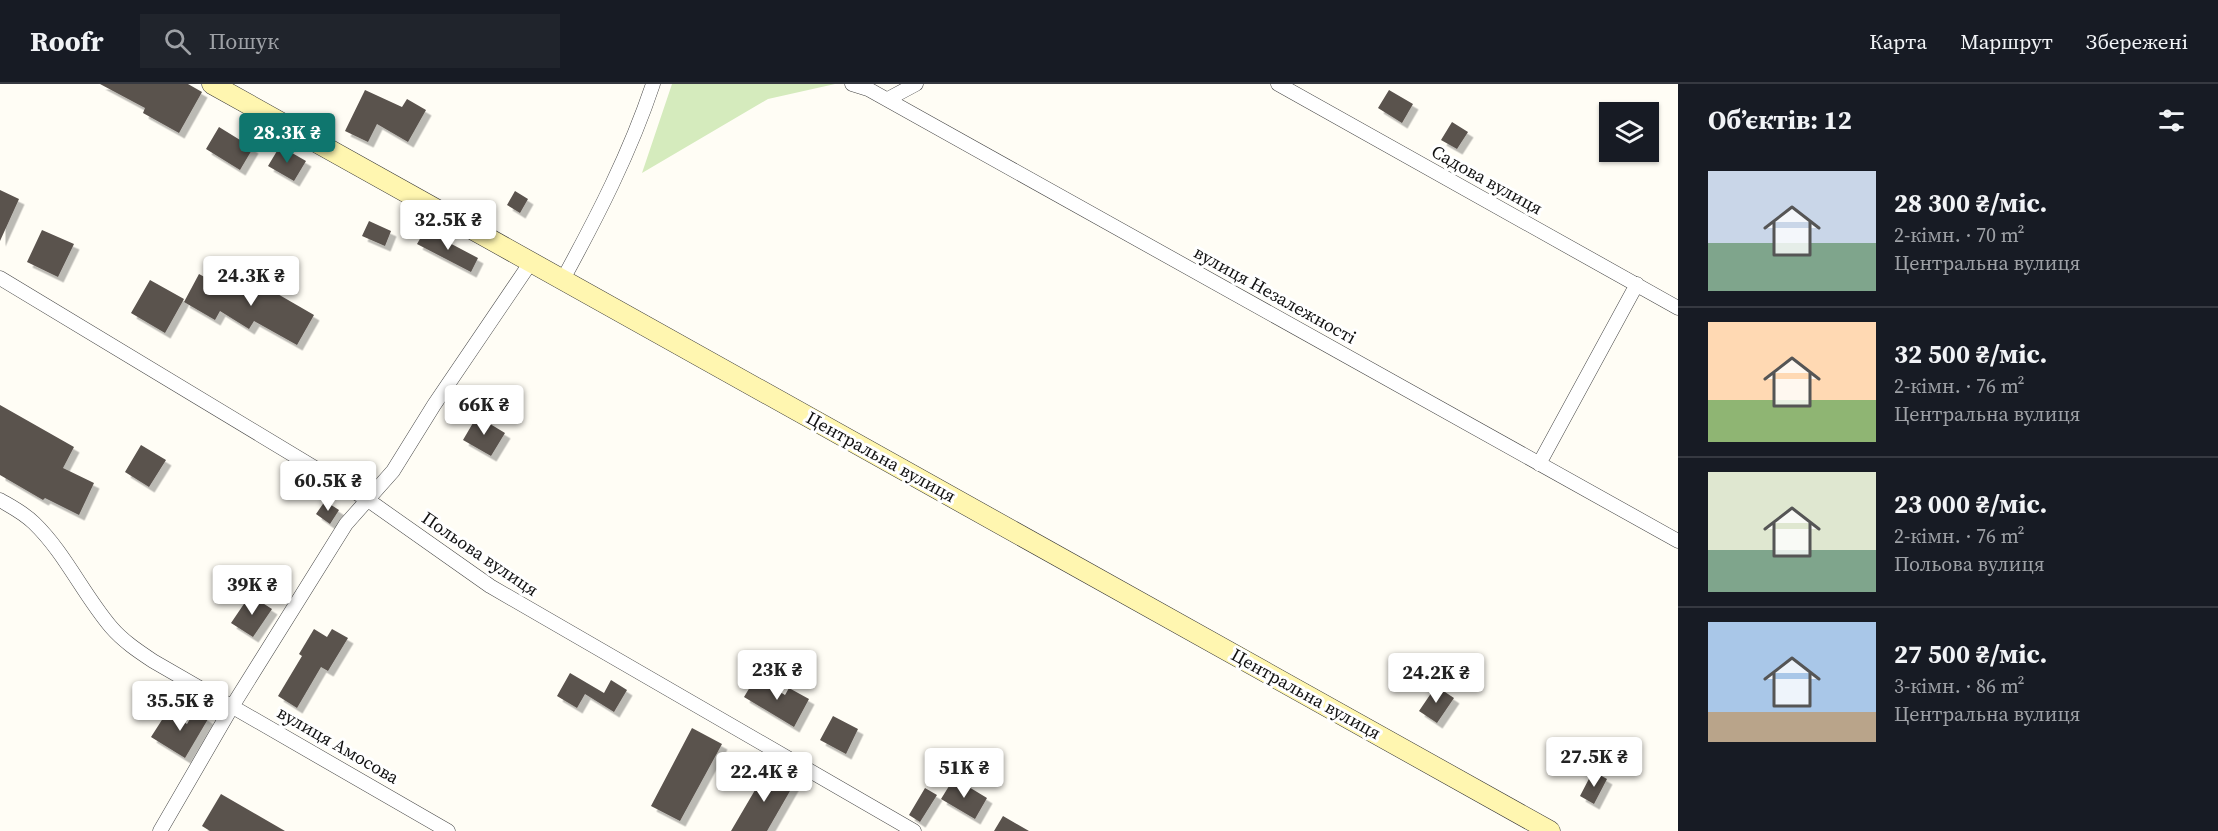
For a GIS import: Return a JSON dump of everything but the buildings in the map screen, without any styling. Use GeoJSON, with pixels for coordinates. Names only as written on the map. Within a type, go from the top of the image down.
{"type":"FeatureCollection","features":[{"type":"Feature","properties":{"kind":"main road","name":"Центральна вулиця"},"geometry":{"type":"LineString","coordinates":[[212,84],[1550,831]]}},
{"type":"Feature","properties":{"kind":"street"},"geometry":{"type":"LineString","coordinates":[[562,281],[617,174],[643,116],[653,84]]}},
{"type":"Feature","properties":{"kind":"street","name":"вулиця Незалежності"},"geometry":{"type":"LineString","coordinates":[[852,84],[868,88],[888,99],[1678,541]]}},
{"type":"Feature","properties":{"kind":"street"},"geometry":{"type":"LineString","coordinates":[[888,99],[916,84]]}},
{"type":"Feature","properties":{"kind":"street","name":"Садова вулиця"},"geometry":{"type":"LineString","coordinates":[[1278,84],[1678,308]]}},
{"type":"Feature","properties":{"kind":"street"},"geometry":{"type":"LineString","coordinates":[[160,831],[233,705],[346,524],[393,471],[434,405],[531,262]]}},
{"type":"Feature","properties":{"kind":"street","name":"Польова вулиця"},"geometry":{"type":"LineString","coordinates":[[0,278],[368,500],[489,586],[914,831]]}},
{"type":"Feature","properties":{"kind":"street"},"geometry":{"type":"LineString","coordinates":[[1539,465],[1636,284]]}},
{"type":"Feature","properties":{"kind":"street","name":"вулиця Амосова"},"geometry":{"type":"LineString","coordinates":[[0,500],[24,514],[51,542],[96,609],[128,644],[153,661],[233,705],[448,831]]}},
{"type":"Feature","properties":{"kind":"green space"},"geometry":{"type":"Polygon","coordinates":[[[672,84],[835,84],[768,99],[642,173],[672,84]]]}}]}
